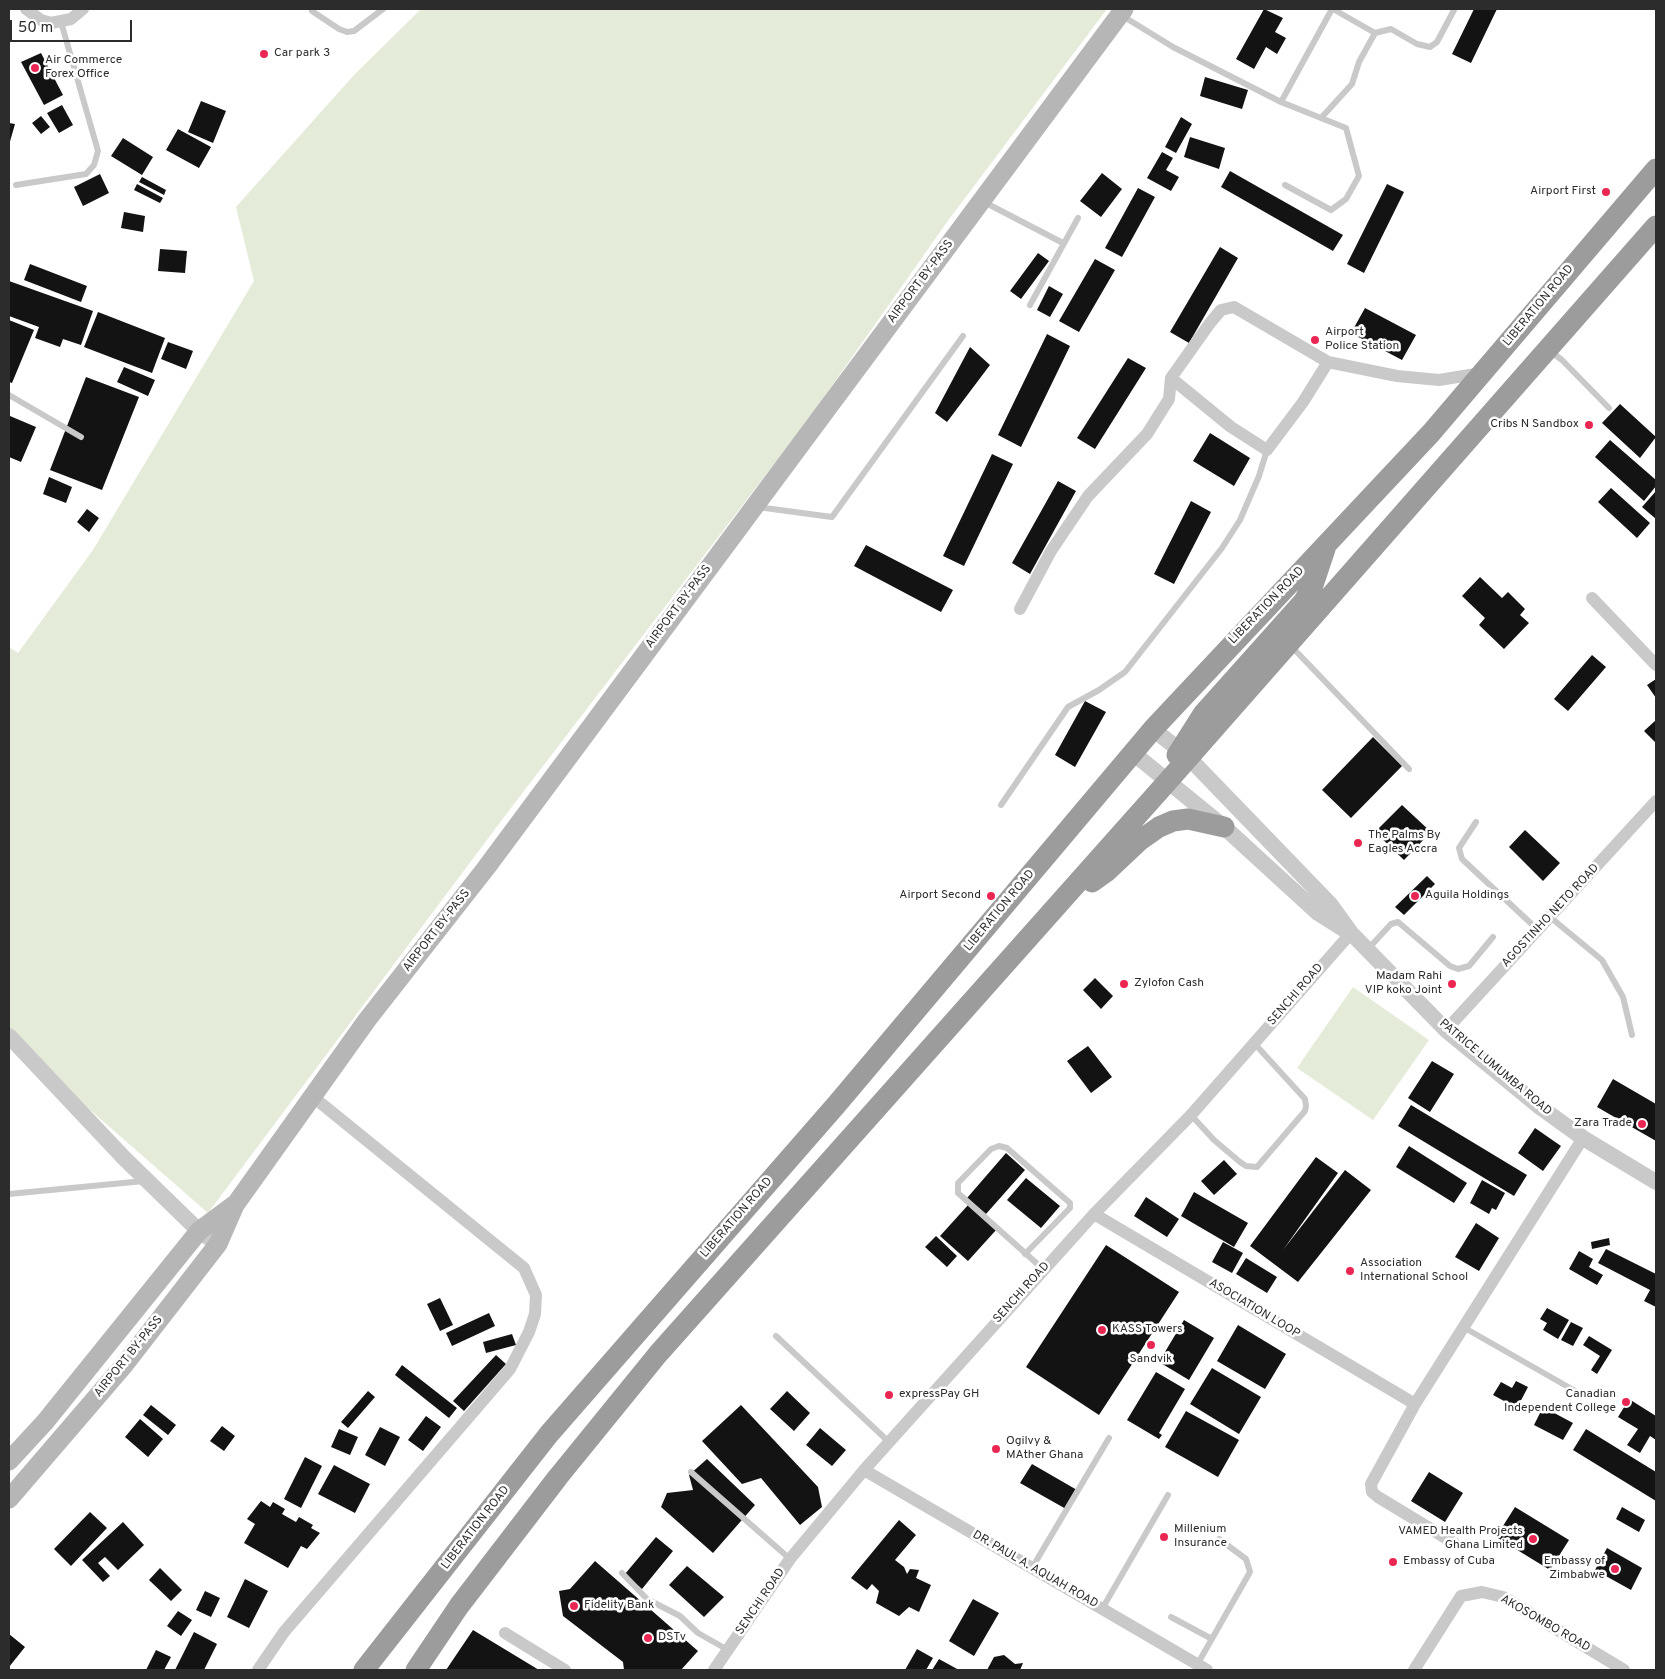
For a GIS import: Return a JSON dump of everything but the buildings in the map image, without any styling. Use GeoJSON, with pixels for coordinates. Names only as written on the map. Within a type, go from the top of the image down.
{"type":"FeatureCollection","features":[{"type":"Feature","properties":{"kind":"highway","name":"LIBERATION ROAD"},"geometry":{"type":"LineString","coordinates":[[364,1670],[549,1434],[837,1104],[1153,729],[1431,433],[1656,169]]}},
{"type":"Feature","properties":{"kind":"highway"},"geometry":{"type":"LineString","coordinates":[[1184,754],[1289,644],[1656,226]]}},
{"type":"Feature","properties":{"kind":"highway"},"geometry":{"type":"LineString","coordinates":[[416,1670],[459,1606],[658,1354],[1168,782],[1203,714],[1304,601],[1313,585],[1327,543]]}},
{"type":"Feature","properties":{"kind":"highway"},"geometry":{"type":"LineString","coordinates":[[1070,892],[1088,884],[1106,872],[1139,840],[1159,827],[1174,821],[1188,819],[1224,827]]}},
{"type":"Feature","properties":{"kind":"main road","name":"AIRPORT BY-PASS"},"geometry":{"type":"LineString","coordinates":[[9,1499],[125,1364],[218,1244],[235,1204],[367,1020],[509,836],[692,589],[756,507],[1122,12]]}},
{"type":"Feature","properties":{"kind":"main road","name":"AIRPORT BY-PASS"},"geometry":{"type":"LineString","coordinates":[[9,1461],[45,1422],[199,1231],[235,1204]]}},
{"type":"Feature","properties":{"kind":"street"},"geometry":{"type":"LineString","coordinates":[[26,9],[41,20],[61,22],[71,19],[83,9]]}},
{"type":"Feature","properties":{"kind":"street"},"geometry":{"type":"LineString","coordinates":[[1020,609],[1051,552],[1088,496],[1106,475],[1129,455],[1155,421],[1169,399],[1171,378],[1210,322],[1221,310],[1234,308],[1328,362],[1397,376],[1439,380],[1482,373]]}},
{"type":"Feature","properties":{"kind":"street"},"geometry":{"type":"LineString","coordinates":[[1171,378],[1231,427],[1267,450],[1303,402],[1328,362]]}},
{"type":"Feature","properties":{"kind":"street"},"geometry":{"type":"LineString","coordinates":[[1592,598],[1656,665]]}},
{"type":"Feature","properties":{"kind":"street","name":"PATRICE LUMUMBA ROAD"},"geometry":{"type":"LineString","coordinates":[[1153,729],[1184,754],[1330,904],[1351,934]]}},
{"type":"Feature","properties":{"kind":"street","name":"PATRICE LUMUMBA ROAD"},"geometry":{"type":"LineString","coordinates":[[1133,753],[1224,827],[1318,913],[1351,934],[1446,1030],[1540,1107],[1583,1138],[1656,1182]]}},
{"type":"Feature","properties":{"kind":"street","name":"AGOSTINHO NETO ROAD"},"geometry":{"type":"LineString","coordinates":[[1446,1030],[1656,801]]}},
{"type":"Feature","properties":{"kind":"street","name":"SENCHI ROAD"},"geometry":{"type":"LineString","coordinates":[[714,1670],[790,1559],[864,1470],[1043,1269],[1191,1114],[1351,934]]}},
{"type":"Feature","properties":{"kind":"street"},"geometry":{"type":"LineString","coordinates":[[9,1036],[148,1181],[199,1231],[218,1244]]}},
{"type":"Feature","properties":{"kind":"street"},"geometry":{"type":"LineString","coordinates":[[258,1670],[284,1632],[510,1368],[529,1332],[535,1314],[536,1295],[524,1268],[312,1096]]}},
{"type":"Feature","properties":{"kind":"street"},"geometry":{"type":"LineString","coordinates":[[1454,1543],[1372,1492],[1371,1484],[1415,1404],[1583,1138]]}},
{"type":"Feature","properties":{"kind":"street","name":"ASOCIATION LOOP"},"geometry":{"type":"LineString","coordinates":[[1094,1214],[1415,1404]]}},
{"type":"Feature","properties":{"kind":"street","name":"DR. PAUL A. AQUAH ROAD"},"geometry":{"type":"LineString","coordinates":[[864,1470],[1202,1667]]}},
{"type":"Feature","properties":{"kind":"street","name":"AKOSOMBO ROAD"},"geometry":{"type":"LineString","coordinates":[[1414,1670],[1461,1596],[1482,1592],[1503,1597],[1624,1670]]}},
{"type":"Feature","properties":{"kind":"street"},"geometry":{"type":"LineString","coordinates":[[505,1633],[565,1670]]}},
{"type":"Feature","properties":{"kind":"lane"},"geometry":{"type":"LineString","coordinates":[[312,11],[339,29],[347,32],[354,31],[382,9]]}},
{"type":"Feature","properties":{"kind":"lane"},"geometry":{"type":"LineString","coordinates":[[1281,102],[1333,9],[1375,33],[1391,29],[1417,44],[1430,47],[1437,42],[1454,9]]}},
{"type":"Feature","properties":{"kind":"lane"},"geometry":{"type":"LineString","coordinates":[[1122,12],[1173,47],[1281,102],[1346,128],[1359,176],[1346,199],[1331,210],[1285,185]]}},
{"type":"Feature","properties":{"kind":"lane"},"geometry":{"type":"LineString","coordinates":[[16,185],[86,174],[94,165],[98,151],[61,22]]}},
{"type":"Feature","properties":{"kind":"lane"},"geometry":{"type":"LineString","coordinates":[[1321,118],[1352,84],[1359,62],[1375,33]]}},
{"type":"Feature","properties":{"kind":"lane"},"geometry":{"type":"LineString","coordinates":[[981,201],[1063,243]]}},
{"type":"Feature","properties":{"kind":"lane"},"geometry":{"type":"LineString","coordinates":[[1030,305],[1078,218]]}},
{"type":"Feature","properties":{"kind":"lane"},"geometry":{"type":"LineString","coordinates":[[756,507],[832,517],[963,336]]}},
{"type":"Feature","properties":{"kind":"lane"},"geometry":{"type":"LineString","coordinates":[[1548,349],[1562,360],[1609,408]]}},
{"type":"Feature","properties":{"kind":"lane"},"geometry":{"type":"LineString","coordinates":[[9,395],[81,437]]}},
{"type":"Feature","properties":{"kind":"lane"},"geometry":{"type":"LineString","coordinates":[[1001,805],[1068,706],[1099,690],[1125,672],[1222,548],[1240,520],[1259,476],[1267,450]]}},
{"type":"Feature","properties":{"kind":"lane"},"geometry":{"type":"LineString","coordinates":[[1289,644],[1409,769]]}},
{"type":"Feature","properties":{"kind":"lane"},"geometry":{"type":"LineString","coordinates":[[1476,822],[1459,848],[1462,859],[1538,930]]}},
{"type":"Feature","properties":{"kind":"lane"},"geometry":{"type":"LineString","coordinates":[[1550,917],[1602,960],[1623,997],[1632,1035]]}},
{"type":"Feature","properties":{"kind":"lane"},"geometry":{"type":"LineString","coordinates":[[1368,950],[1391,924],[1398,922],[1450,966],[1458,969],[1470,966],[1493,937]]}},
{"type":"Feature","properties":{"kind":"lane"},"geometry":{"type":"LineString","coordinates":[[1191,1114],[1214,1140],[1240,1162],[1246,1166],[1257,1167],[1305,1111],[1306,1106],[1305,1099],[1254,1043]]}},
{"type":"Feature","properties":{"kind":"lane"},"geometry":{"type":"LineString","coordinates":[[1026,1254],[1070,1208],[1070,1202],[1007,1148],[999,1146],[991,1149],[958,1183],[956,1188],[958,1193],[1026,1254],[1043,1269]]}},
{"type":"Feature","properties":{"kind":"lane"},"geometry":{"type":"LineString","coordinates":[[9,1194],[148,1181]]}},
{"type":"Feature","properties":{"kind":"lane"},"geometry":{"type":"LineString","coordinates":[[1463,1327],[1584,1396]]}},
{"type":"Feature","properties":{"kind":"lane"},"geometry":{"type":"LineString","coordinates":[[776,1336],[889,1442]]}},
{"type":"Feature","properties":{"kind":"lane"},"geometry":{"type":"LineString","coordinates":[[1032,1568],[1109,1438]]}},
{"type":"Feature","properties":{"kind":"lane"},"geometry":{"type":"LineString","coordinates":[[692,1472],[790,1559]]}},
{"type":"Feature","properties":{"kind":"lane"},"geometry":{"type":"LineString","coordinates":[[1102,1609],[1168,1495]]}},
{"type":"Feature","properties":{"kind":"lane"},"geometry":{"type":"LineString","coordinates":[[1202,1667],[1212,1638],[1250,1572],[1246,1559],[1219,1539]]}},
{"type":"Feature","properties":{"kind":"lane"},"geometry":{"type":"LineString","coordinates":[[622,1573],[647,1599],[680,1616],[698,1633],[728,1650]]}},
{"type":"Feature","properties":{"kind":"lane"},"geometry":{"type":"LineString","coordinates":[[1171,1617],[1212,1638]]}},
{"type":"Feature","properties":{"kind":"green space"},"geometry":{"type":"Polygon","coordinates":[[[421,9],[1107,9],[947,222],[810,417],[501,821],[208,1213],[9,1039],[9,647],[18,653],[93,550],[254,281],[236,207],[354,75],[421,9]]]}},
{"type":"Feature","properties":{"kind":"green space"},"geometry":{"type":"Polygon","coordinates":[[[1353,987],[1429,1040],[1373,1120],[1297,1068],[1353,987]]]}},
{"type":"Feature","properties":{"kind":"place","name":"Car park 3"},"geometry":{"type":"Point","coordinates":[264,54]}},
{"type":"Feature","properties":{"kind":"place","name":"Air Commerce Forex Office"},"geometry":{"type":"Point","coordinates":[35,68]}},
{"type":"Feature","properties":{"kind":"place","name":"Airport First"},"geometry":{"type":"Point","coordinates":[1606,192]}},
{"type":"Feature","properties":{"kind":"place","name":"Airport Police Station"},"geometry":{"type":"Point","coordinates":[1315,340]}},
{"type":"Feature","properties":{"kind":"place","name":"Cribs N Sandbox"},"geometry":{"type":"Point","coordinates":[1589,425]}},
{"type":"Feature","properties":{"kind":"place","name":"The Palms By Eagles Accra"},"geometry":{"type":"Point","coordinates":[1358,843]}},
{"type":"Feature","properties":{"kind":"place","name":"Airport Second"},"geometry":{"type":"Point","coordinates":[991,896]}},
{"type":"Feature","properties":{"kind":"place","name":"Aguila Holdings"},"geometry":{"type":"Point","coordinates":[1415,896]}},
{"type":"Feature","properties":{"kind":"place","name":"Zylofon Cash"},"geometry":{"type":"Point","coordinates":[1124,984]}},
{"type":"Feature","properties":{"kind":"place","name":"Madam Rahi VIP koko Joint"},"geometry":{"type":"Point","coordinates":[1452,984]}},
{"type":"Feature","properties":{"kind":"place","name":"Zara Trade"},"geometry":{"type":"Point","coordinates":[1642,1124]}},
{"type":"Feature","properties":{"kind":"place","name":"Association International School"},"geometry":{"type":"Point","coordinates":[1350,1271]}},
{"type":"Feature","properties":{"kind":"place","name":"KASS Towers"},"geometry":{"type":"Point","coordinates":[1102,1330]}},
{"type":"Feature","properties":{"kind":"place","name":"Sandvik"},"geometry":{"type":"Point","coordinates":[1151,1345]}},
{"type":"Feature","properties":{"kind":"place","name":"expressPay GH"},"geometry":{"type":"Point","coordinates":[889,1395]}},
{"type":"Feature","properties":{"kind":"place","name":"Canadian Independent College"},"geometry":{"type":"Point","coordinates":[1626,1402]}},
{"type":"Feature","properties":{"kind":"place","name":"Ogilvy & MAther Ghana"},"geometry":{"type":"Point","coordinates":[996,1449]}},
{"type":"Feature","properties":{"kind":"place","name":"Millenium Insurance"},"geometry":{"type":"Point","coordinates":[1164,1537]}},
{"type":"Feature","properties":{"kind":"place","name":"VAMED Health Projects Ghana Limited"},"geometry":{"type":"Point","coordinates":[1533,1539]}},
{"type":"Feature","properties":{"kind":"place","name":"Embassy of Cuba"},"geometry":{"type":"Point","coordinates":[1393,1562]}},
{"type":"Feature","properties":{"kind":"place","name":"Embassy of Zimbabwe"},"geometry":{"type":"Point","coordinates":[1615,1569]}},
{"type":"Feature","properties":{"kind":"place","name":"Fidelity Bank"},"geometry":{"type":"Point","coordinates":[574,1606]}},
{"type":"Feature","properties":{"kind":"place","name":"DSTv"},"geometry":{"type":"Point","coordinates":[648,1638]}}]}
